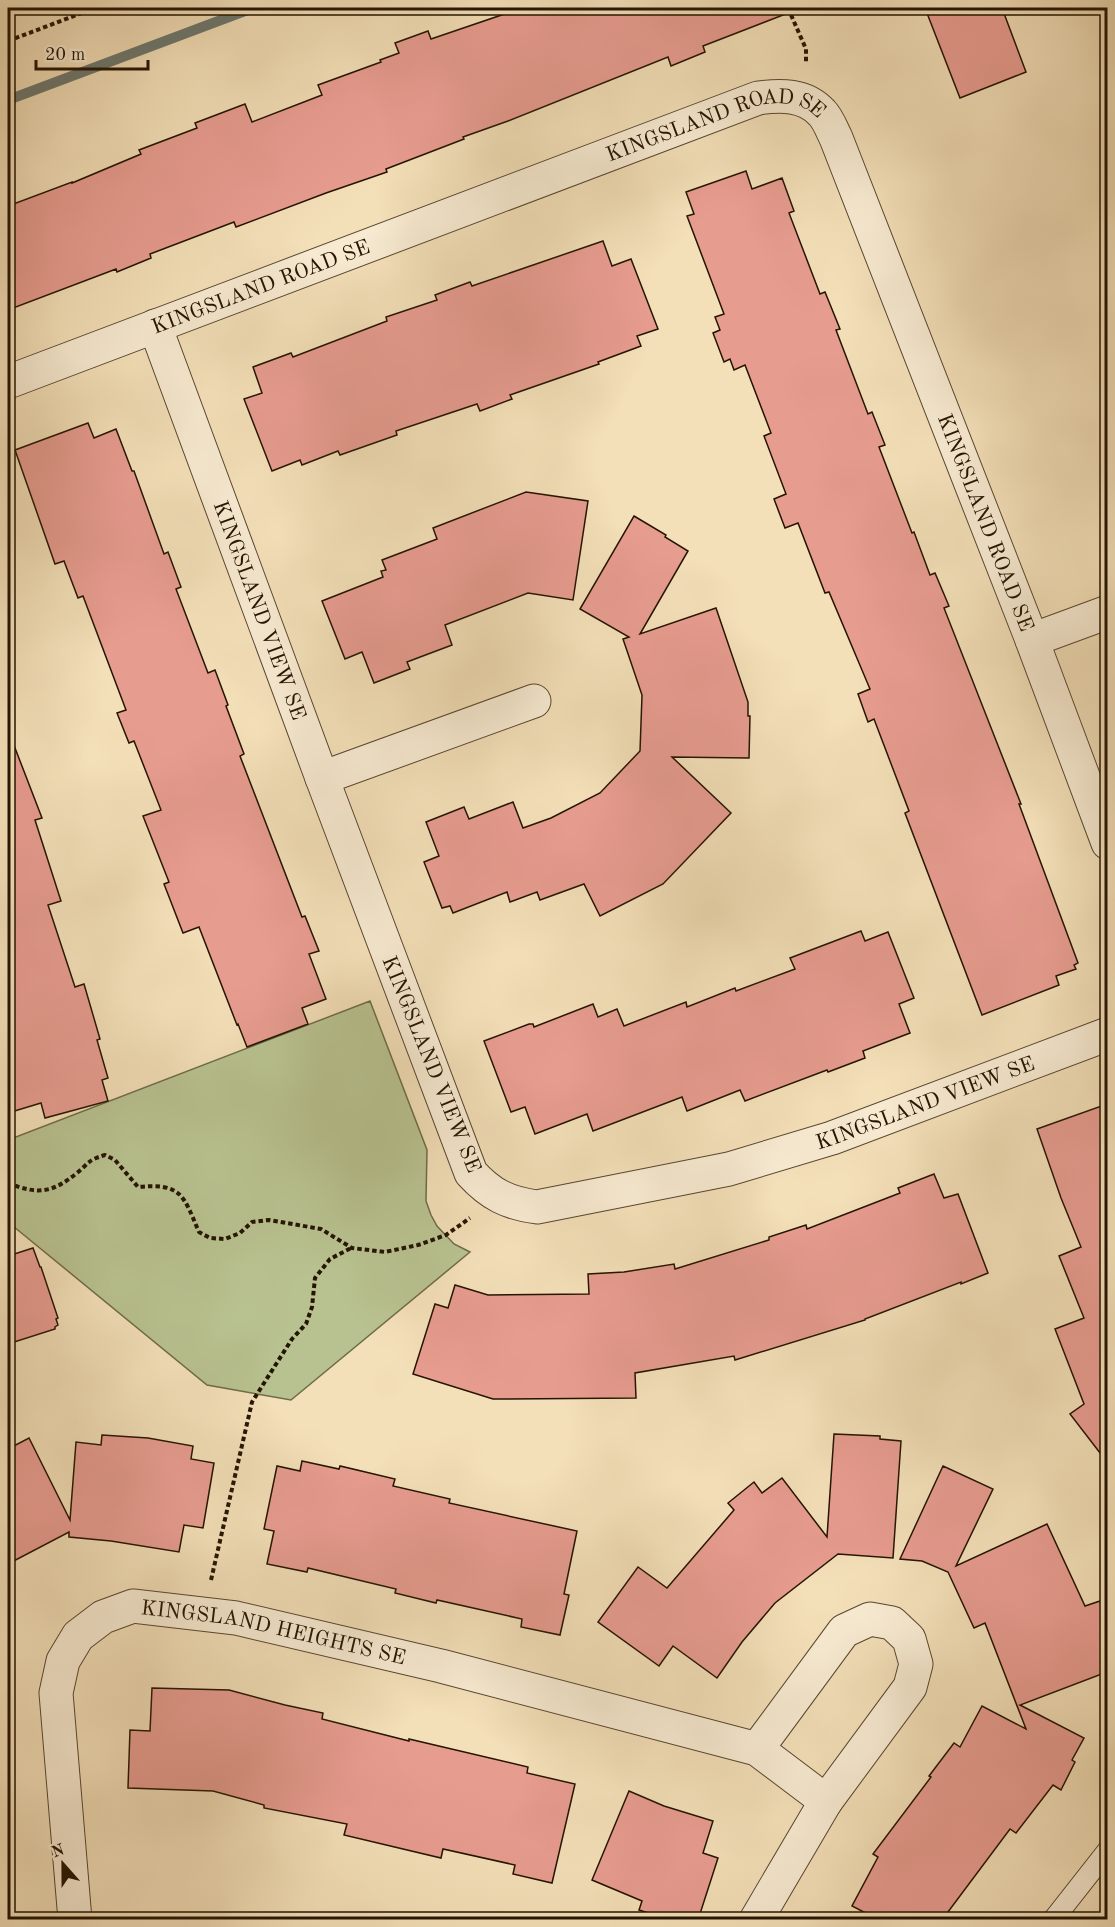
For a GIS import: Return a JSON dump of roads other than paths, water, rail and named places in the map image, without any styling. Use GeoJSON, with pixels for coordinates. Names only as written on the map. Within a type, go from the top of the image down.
{"type":"FeatureCollection","features":[{"type":"Feature","properties":{"kind":"street","name":"KINGSLAND ROAD SE"},"geometry":{"type":"LineString","coordinates":[[8,382],[758,98],[781,94],[805,100],[822,113],[836,138],[1032,640],[1107,843]]}},
{"type":"Feature","properties":{"kind":"street","name":"KINGSLAND VIEW SE"},"geometry":{"type":"LineString","coordinates":[[155,326],[471,1173],[483,1186],[516,1204],[537,1207],[729,1169],[832,1138],[1107,1034]]}},
{"type":"Feature","properties":{"kind":"street"},"geometry":{"type":"LineString","coordinates":[[1032,640],[1107,612]]}},
{"type":"Feature","properties":{"kind":"street"},"geometry":{"type":"LineString","coordinates":[[322,778],[534,701]]}},
{"type":"Feature","properties":{"kind":"street","name":"KINGSLAND HEIGHTS SE"},"geometry":{"type":"LineString","coordinates":[[75,1920],[56,1693],[63,1661],[78,1635],[103,1617],[133,1606],[236,1618],[441,1666],[757,1749],[826,1801]]}},
{"type":"Feature","properties":{"kind":"street"},"geometry":{"type":"LineString","coordinates":[[756,1920],[826,1801],[910,1687],[916,1664],[909,1639],[892,1623],[870,1619],[844,1631],[757,1749]]}},
{"type":"Feature","properties":{"kind":"lane"},"geometry":{"type":"LineString","coordinates":[[1053,1920],[1107,1850]]}},
{"type":"Feature","properties":{"kind":"waterway"},"geometry":{"type":"LineString","coordinates":[[8,100],[253,8]]}}]}
